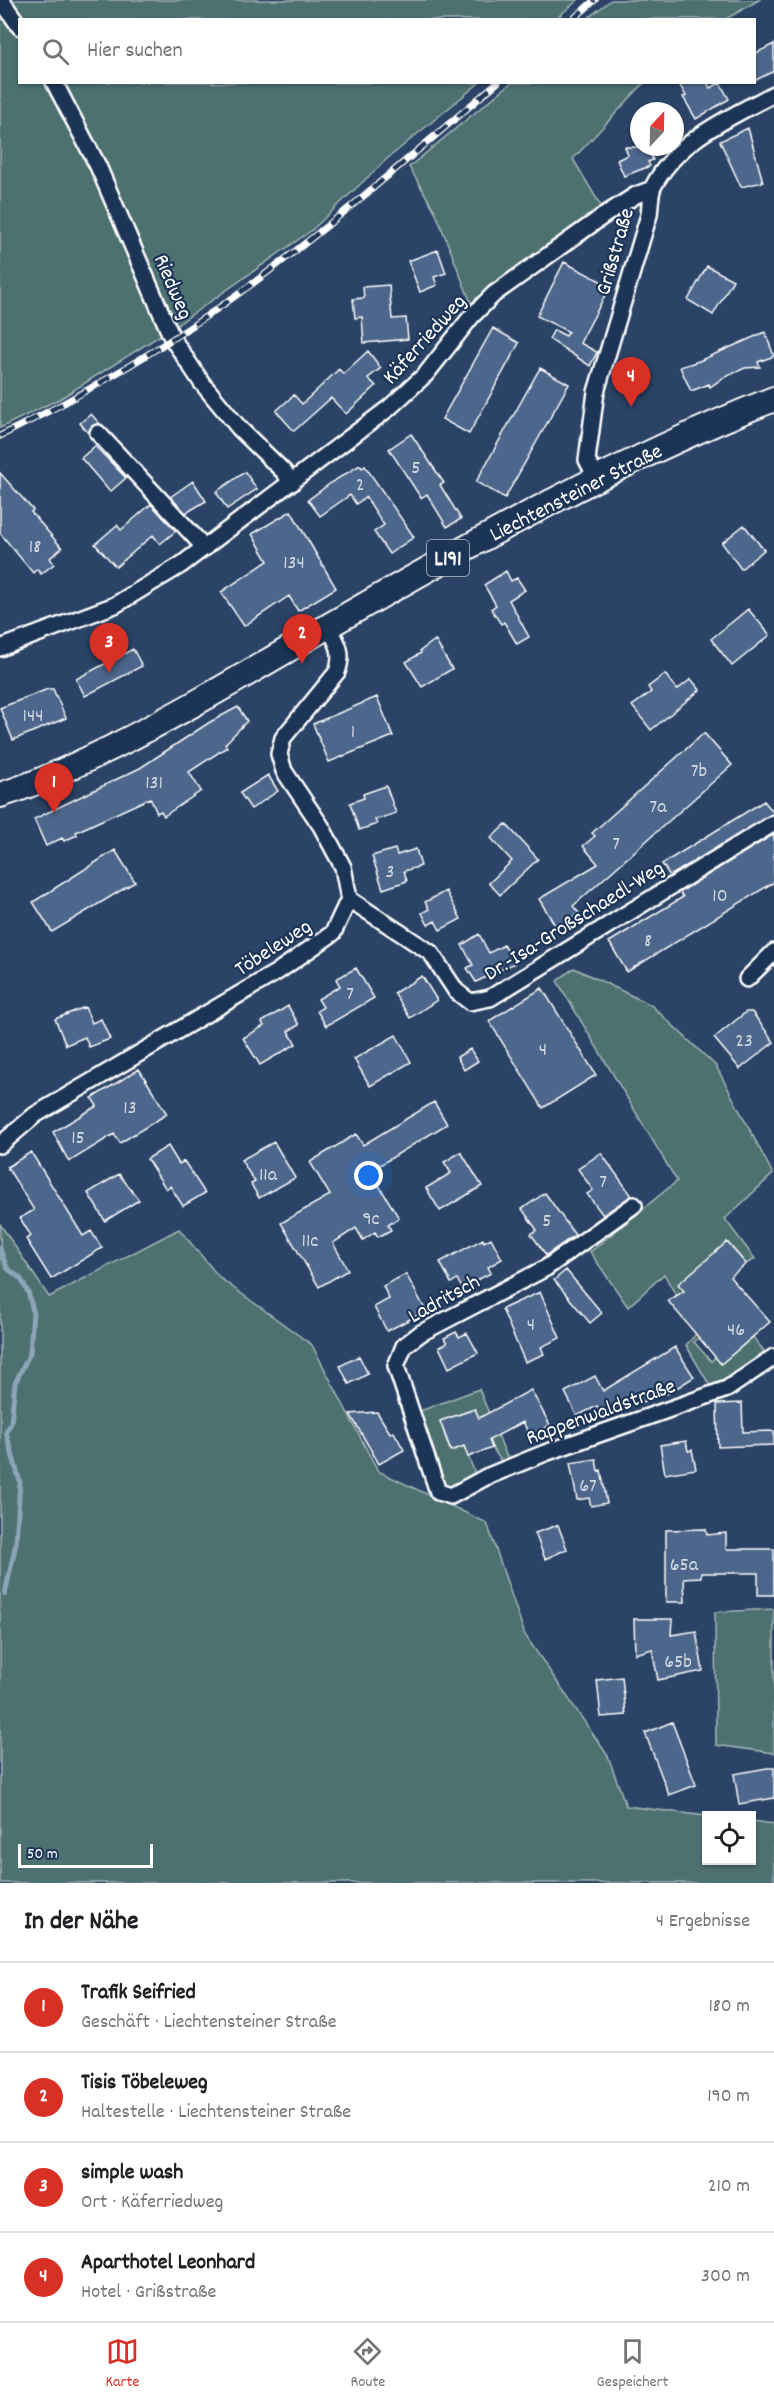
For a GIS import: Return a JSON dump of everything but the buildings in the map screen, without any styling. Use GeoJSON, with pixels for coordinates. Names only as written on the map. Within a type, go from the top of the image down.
{"type":"FeatureCollection","features":[{"type":"Feature","properties":{"kind":"main road","name":"Liechtensteiner Straße"},"geometry":{"type":"LineString","coordinates":[[0,795],[65,770],[136,735],[596,477],[692,432],[774,399]]}},
{"type":"Feature","properties":{"kind":"street"},"geometry":{"type":"LineString","coordinates":[[1,0],[18,24]]}},
{"type":"Feature","properties":{"kind":"street","name":"Riedweg"},"geometry":{"type":"LineString","coordinates":[[55,84],[98,166],[172,338],[202,383],[231,419],[292,483]]}},
{"type":"Feature","properties":{"kind":"street","name":"Grißstraße"},"geometry":{"type":"LineString","coordinates":[[596,477],[587,460],[596,392],[649,215],[652,189],[673,157],[694,140],[774,94]]}},
{"type":"Feature","properties":{"kind":"street","name":"Käferriedweg"},"geometry":{"type":"LineString","coordinates":[[0,648],[115,605],[181,565],[389,408],[426,374],[471,317],[494,294],[606,214],[636,195],[652,189]]}},
{"type":"Feature","properties":{"kind":"street"},"geometry":{"type":"LineString","coordinates":[[98,433],[205,548]]}},
{"type":"Feature","properties":{"kind":"street"},"geometry":{"type":"LineString","coordinates":[[328,626],[341,650],[341,662],[337,672],[283,738],[279,754],[284,771],[321,826],[343,867],[349,899]]}},
{"type":"Feature","properties":{"kind":"street","name":"Dr.-Isa-Großschaedl-Weg"},"geometry":{"type":"LineString","coordinates":[[349,899],[431,952],[456,991],[470,1002],[479,1001],[490,998],[774,823]]}},
{"type":"Feature","properties":{"kind":"street","name":"Töbeleweg"},"geometry":{"type":"LineString","coordinates":[[0,1144],[35,1114],[277,972],[327,938],[333,933],[349,899]]}},
{"type":"Feature","properties":{"kind":"street"},"geometry":{"type":"LineString","coordinates":[[747,979],[774,952]]}},
{"type":"Feature","properties":{"kind":"street","name":"Ladritsch"},"geometry":{"type":"LineString","coordinates":[[438,1492],[396,1366],[404,1346],[421,1333],[546,1268],[634,1205]]}},
{"type":"Feature","properties":{"kind":"street","name":"Rappenwaldstraße"},"geometry":{"type":"LineString","coordinates":[[438,1492],[451,1496],[486,1477],[545,1453],[727,1389],[774,1357]]}},
{"type":"Feature","properties":{"kind":"green space"},"geometry":{"type":"Polygon","coordinates":[[[0,0],[578,0],[556,18],[18,18],[18,84],[478,84],[387,159],[312,230],[177,325],[61,398],[0,428],[0,0]]]}},
{"type":"Feature","properties":{"kind":"green space"},"geometry":{"type":"Polygon","coordinates":[[[611,0],[759,0],[728,18],[588,18],[611,0]]]}},
{"type":"Feature","properties":{"kind":"green space"},"geometry":{"type":"Polygon","coordinates":[[[510,84],[643,84],[573,159],[604,211],[471,303],[435,211],[409,167],[510,84]]]}},
{"type":"Feature","properties":{"kind":"green space"},"geometry":{"type":"Polygon","coordinates":[[[574,968],[651,1005],[716,1066],[773,1174],[725,1219],[755,1259],[746,1264],[727,1242],[713,1324],[694,1342],[711,1361],[716,1357],[722,1363],[753,1337],[764,1351],[735,1375],[710,1386],[686,1345],[697,1333],[664,1274],[628,1307],[590,1252],[677,1181],[557,981],[574,968]]]}},
{"type":"Feature","properties":{"kind":"green space"},"geometry":{"type":"Polygon","coordinates":[[[0,1224],[49,1297],[179,1229],[220,1278],[312,1345],[378,1471],[487,1523],[525,1635],[608,1756],[626,1806],[702,1816],[702,1865],[756,1865],[756,1822],[774,1824],[774,1883],[0,1883],[0,1224]]]}},
{"type":"Feature","properties":{"kind":"green space"},"geometry":{"type":"Polygon","coordinates":[[[479,1389],[509,1462],[502,1462],[492,1448],[475,1409],[440,1421],[450,1451],[464,1446],[476,1476],[454,1487],[444,1484],[420,1411],[479,1389]]]}},
{"type":"Feature","properties":{"kind":"green space"},"geometry":{"type":"Polygon","coordinates":[[[774,1609],[774,1753],[716,1745],[715,1612],[774,1609]]]}},
{"type":"Feature","properties":{"kind":"waterway"},"geometry":{"type":"LineString","coordinates":[[0,1249],[7,1268],[21,1279],[28,1292],[33,1311],[30,1353],[15,1383],[11,1423],[6,1432],[20,1482],[16,1543],[5,1594]]}},
{"type":"Feature","properties":{"kind":"railway"},"geometry":{"type":"LineString","coordinates":[[574,18],[595,0]]}},
{"type":"Feature","properties":{"kind":"railway"},"geometry":{"type":"LineString","coordinates":[[0,436],[129,366],[252,284],[346,211],[496,84]]}},
{"type":"Feature","properties":{"kind":"place","name":"Aparthotel Leonhard"},"geometry":{"type":"Point","coordinates":[631,407]}},
{"type":"Feature","properties":{"kind":"place","name":"Tisis Töbeleweg"},"geometry":{"type":"Point","coordinates":[302,664]}},
{"type":"Feature","properties":{"kind":"place","name":"simple wash"},"geometry":{"type":"Point","coordinates":[109,673]}},
{"type":"Feature","properties":{"kind":"place","name":"Trafik Seifried"},"geometry":{"type":"Point","coordinates":[54,813]}}]}
